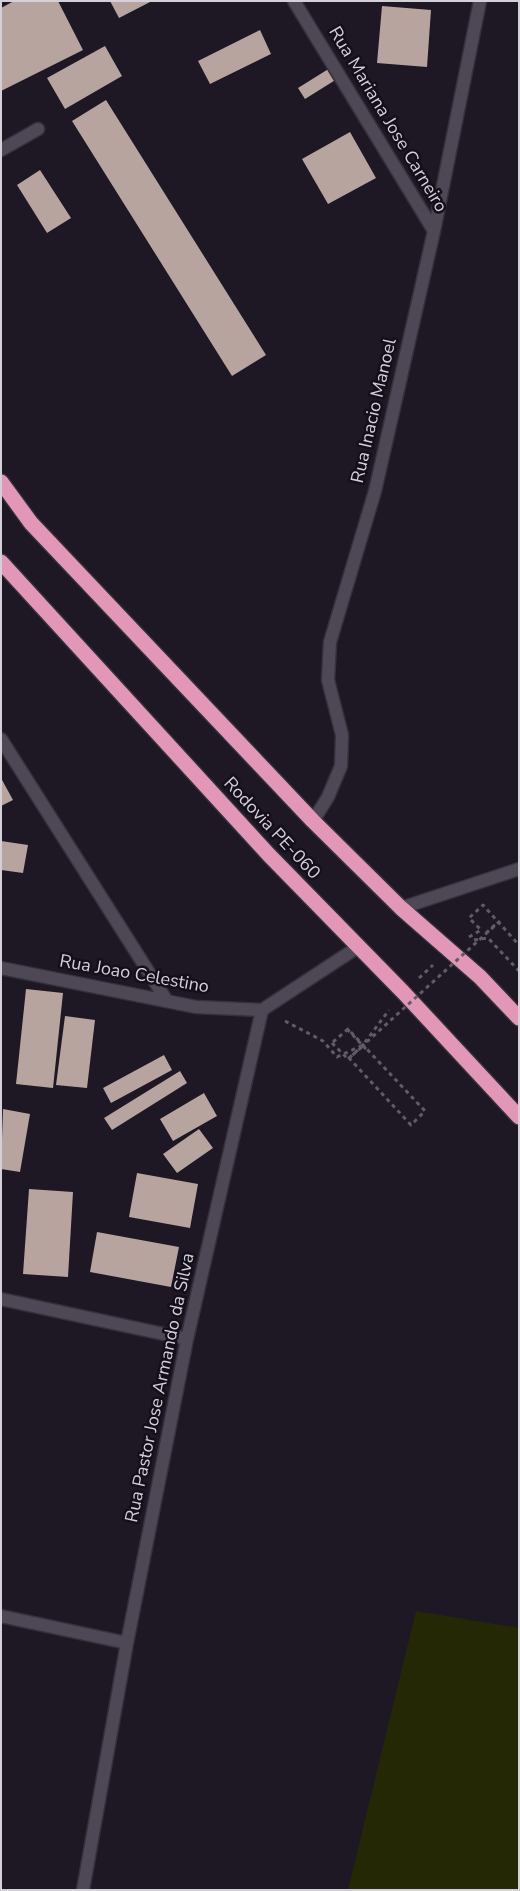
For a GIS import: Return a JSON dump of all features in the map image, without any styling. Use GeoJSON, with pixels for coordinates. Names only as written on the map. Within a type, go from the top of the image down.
{"type":"FeatureCollection","features":[{"type":"Feature","properties":{"kind":"highway","name":"Rodovia PE-060"},"geometry":{"type":"LineString","coordinates":[[1,482],[31,523],[313,821],[401,908],[480,977],[519,1018]]}},
{"type":"Feature","properties":{"kind":"highway","name":"Rodovia PE-060"},"geometry":{"type":"LineString","coordinates":[[1,562],[269,855],[403,992],[519,1117]]}},
{"type":"Feature","properties":{"kind":"street","name":"Rua Mariana Jose Carneiro"},"geometry":{"type":"LineString","coordinates":[[294,1],[434,231]]}},
{"type":"Feature","properties":{"kind":"street","name":"Rua Inacio Manoel"},"geometry":{"type":"LineString","coordinates":[[313,821],[328,797],[341,766],[342,735],[328,680],[330,642],[375,491],[434,231],[480,1]]}},
{"type":"Feature","properties":{"kind":"street"},"geometry":{"type":"LineString","coordinates":[[1,150],[38,129]]}},
{"type":"Feature","properties":{"kind":"street"},"geometry":{"type":"LineString","coordinates":[[1,739],[167,1001]]}},
{"type":"Feature","properties":{"kind":"street"},"geometry":{"type":"LineString","coordinates":[[401,908],[519,868]]}},
{"type":"Feature","properties":{"kind":"street"},"geometry":{"type":"LineString","coordinates":[[262,1010],[358,947]]}},
{"type":"Feature","properties":{"kind":"street","name":"Rua Joao Celestino"},"geometry":{"type":"LineString","coordinates":[[1,968],[196,1007],[262,1010]]}},
{"type":"Feature","properties":{"kind":"street","name":"Rua Pastor Jose Armando da Silva"},"geometry":{"type":"LineString","coordinates":[[83,1890],[127,1643],[187,1339],[262,1010]]}},
{"type":"Feature","properties":{"kind":"street"},"geometry":{"type":"LineString","coordinates":[[1,1299],[187,1339]]}},
{"type":"Feature","properties":{"kind":"street"},"geometry":{"type":"LineString","coordinates":[[1,1616],[127,1643]]}},
{"type":"Feature","properties":{"kind":"path"},"geometry":{"type":"LineString","coordinates":[[499,922],[484,904],[470,917],[519,970]]}},
{"type":"Feature","properties":{"kind":"path"},"geometry":{"type":"LineString","coordinates":[[481,930],[469,918],[483,905],[519,943]]}},
{"type":"Feature","properties":{"kind":"path"},"geometry":{"type":"LineString","coordinates":[[486,934],[499,922]]}},
{"type":"Feature","properties":{"kind":"path"},"geometry":{"type":"LineString","coordinates":[[348,1059],[499,922]]}},
{"type":"Feature","properties":{"kind":"path"},"geometry":{"type":"LineString","coordinates":[[488,938],[519,970]]}},
{"type":"Feature","properties":{"kind":"path"},"geometry":{"type":"LineString","coordinates":[[348,1059],[363,1045],[403,992],[436,962]]}},
{"type":"Feature","properties":{"kind":"path"},"geometry":{"type":"LineString","coordinates":[[262,1010],[323,1041],[338,1057],[363,1045]]}},
{"type":"Feature","properties":{"kind":"path"},"geometry":{"type":"LineString","coordinates":[[348,1028],[363,1045],[424,1112],[410,1125],[333,1042],[348,1028]]}},
{"type":"Feature","properties":{"kind":"path"},"geometry":{"type":"LineString","coordinates":[[347,1029],[363,1045],[425,1111],[411,1125],[332,1043],[347,1029]]}},
{"type":"Feature","properties":{"kind":"green space"},"geometry":{"type":"Polygon","coordinates":[[[416,1611],[519,1628],[519,1890],[348,1890],[416,1611]]]}},
{"type":"Feature","properties":{"kind":"building"},"geometry":{"type":"Polygon","coordinates":[[[14,1],[58,1],[83,50],[1,91],[1,8],[14,1]]]}},
{"type":"Feature","properties":{"kind":"building"},"geometry":{"type":"Polygon","coordinates":[[[110,1],[152,1],[119,18],[110,1]]]}},
{"type":"Feature","properties":{"kind":"building"},"geometry":{"type":"Polygon","coordinates":[[[382,6],[431,10],[427,67],[377,63],[382,6]]]}},
{"type":"Feature","properties":{"kind":"building"},"geometry":{"type":"Polygon","coordinates":[[[260,30],[271,54],[210,84],[198,61],[260,30]]]}},
{"type":"Feature","properties":{"kind":"building"},"geometry":{"type":"Polygon","coordinates":[[[105,46],[122,76],[65,109],[47,78],[105,46]]]}},
{"type":"Feature","properties":{"kind":"building"},"geometry":{"type":"Polygon","coordinates":[[[330,68],[337,79],[305,99],[298,88],[330,68]]]}},
{"type":"Feature","properties":{"kind":"building"},"geometry":{"type":"Polygon","coordinates":[[[106,100],[266,355],[232,376],[72,121],[106,100]]]}},
{"type":"Feature","properties":{"kind":"building"},"geometry":{"type":"Polygon","coordinates":[[[350,132],[376,178],[328,204],[302,159],[350,132]]]}},
{"type":"Feature","properties":{"kind":"building"},"geometry":{"type":"Polygon","coordinates":[[[40,170],[71,218],[47,233],[17,185],[40,170]]]}},
{"type":"Feature","properties":{"kind":"building"},"geometry":{"type":"Polygon","coordinates":[[[1,778],[13,800],[1,806],[1,778]]]}},
{"type":"Feature","properties":{"kind":"building"},"geometry":{"type":"Polygon","coordinates":[[[1,841],[28,845],[23,873],[1,870],[1,841]]]}},
{"type":"Feature","properties":{"kind":"building"},"geometry":{"type":"Polygon","coordinates":[[[26,989],[63,993],[53,1088],[16,1084],[26,989]]]}},
{"type":"Feature","properties":{"kind":"building"},"geometry":{"type":"Polygon","coordinates":[[[65,1016],[95,1020],[87,1088],[56,1085],[65,1016]]]}},
{"type":"Feature","properties":{"kind":"building"},"geometry":{"type":"Polygon","coordinates":[[[164,1055],[172,1070],[111,1103],[103,1088],[164,1055]]]}},
{"type":"Feature","properties":{"kind":"building"},"geometry":{"type":"Polygon","coordinates":[[[180,1071],[187,1083],[112,1130],[104,1118],[180,1071]]]}},
{"type":"Feature","properties":{"kind":"building"},"geometry":{"type":"Polygon","coordinates":[[[204,1093],[217,1116],[173,1141],[160,1119],[204,1093]]]}},
{"type":"Feature","properties":{"kind":"building"},"geometry":{"type":"Polygon","coordinates":[[[3,1109],[30,1114],[20,1172],[1,1169],[3,1109]]]}},
{"type":"Feature","properties":{"kind":"building"},"geometry":{"type":"Polygon","coordinates":[[[199,1129],[213,1148],[177,1173],[163,1154],[199,1129]]]}},
{"type":"Feature","properties":{"kind":"building"},"geometry":{"type":"Polygon","coordinates":[[[137,1173],[198,1184],[190,1228],[129,1217],[137,1173]]]}},
{"type":"Feature","properties":{"kind":"building"},"geometry":{"type":"Polygon","coordinates":[[[29,1189],[73,1192],[68,1277],[23,1274],[29,1189]]]}},
{"type":"Feature","properties":{"kind":"building"},"geometry":{"type":"Polygon","coordinates":[[[97,1232],[179,1247],[171,1287],[90,1272],[97,1232]]]}}]}
